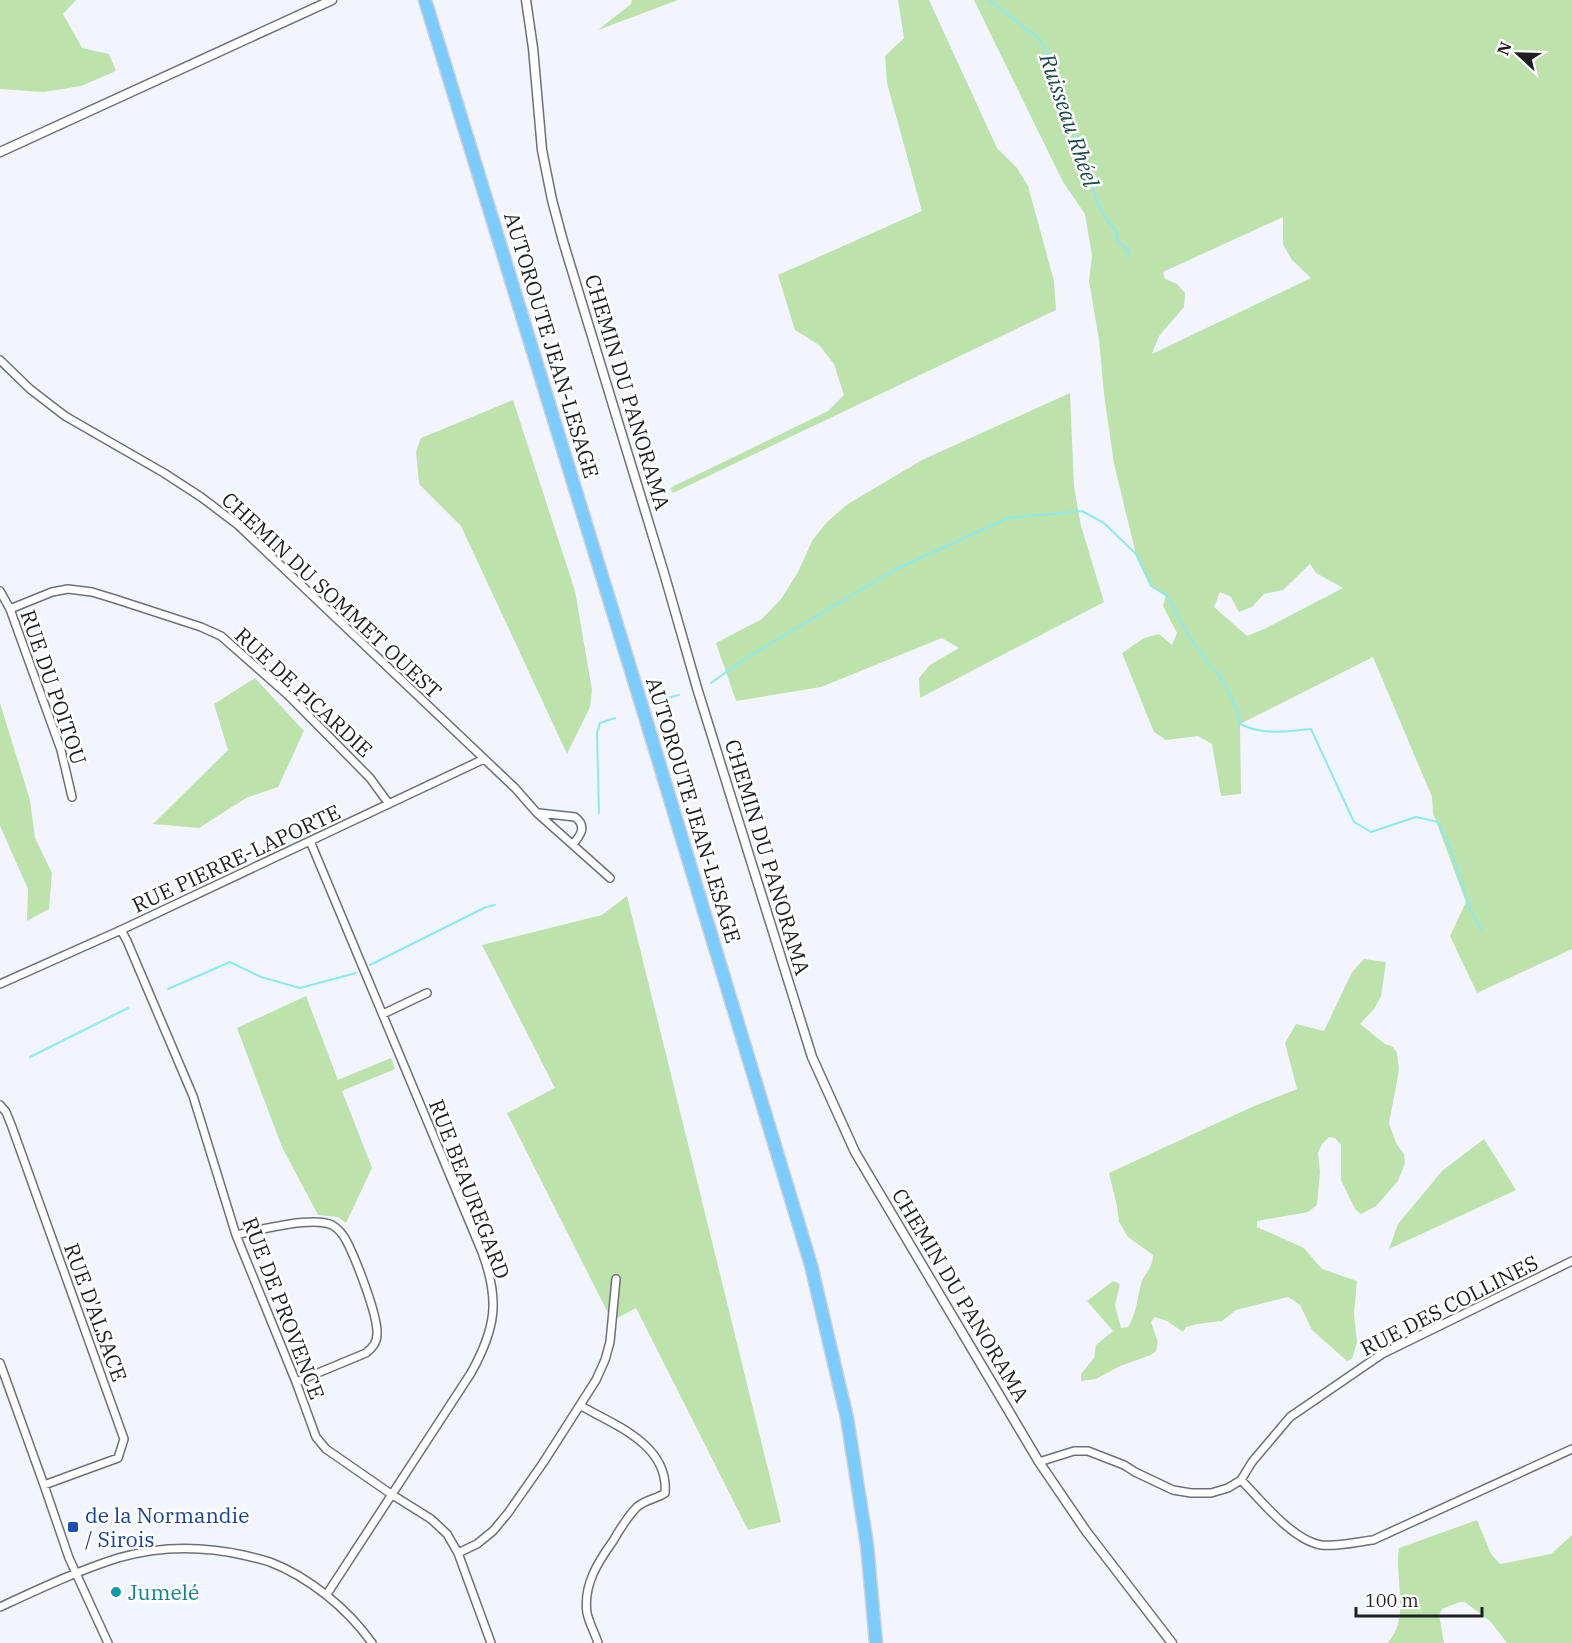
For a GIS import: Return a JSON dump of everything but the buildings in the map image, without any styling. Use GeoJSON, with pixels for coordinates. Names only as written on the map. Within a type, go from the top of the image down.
{"type":"FeatureCollection","features":[{"type":"Feature","properties":{"kind":"highway","name":"AUTOROUTE JEAN-LESAGE"},"geometry":{"type":"LineString","coordinates":[[425,0],[812,1265],[847,1418],[867,1545],[876,1643]]}},
{"type":"Feature","properties":{"kind":"street"},"geometry":{"type":"LineString","coordinates":[[0,152],[332,0]]}},
{"type":"Feature","properties":{"kind":"street","name":"CHEMIN DU PANORAMA"},"geometry":{"type":"LineString","coordinates":[[526,0],[533,48],[542,150],[563,241],[697,688],[812,1057],[855,1152],[1039,1462],[1086,1531],[1172,1643]]}},
{"type":"Feature","properties":{"kind":"street","name":"CHEMIN DU SOMMET OUEST"},"geometry":{"type":"LineString","coordinates":[[0,360],[30,389],[65,416],[164,473],[238,525],[515,788],[537,813],[610,878]]}},
{"type":"Feature","properties":{"kind":"street","name":"RUE DE PICARDIE"},"geometry":{"type":"LineString","coordinates":[[10,609],[52,592],[68,589],[92,592],[201,627],[221,636],[288,695],[370,778],[389,804]]}},
{"type":"Feature","properties":{"kind":"street","name":"RUE DU POITOU"},"geometry":{"type":"LineString","coordinates":[[0,591],[10,609],[61,750],[72,797]]}},
{"type":"Feature","properties":{"kind":"street","name":"RUE PIERRE-LAPORTE"},"geometry":{"type":"LineString","coordinates":[[0,984],[121,930],[484,759]]}},
{"type":"Feature","properties":{"kind":"street"},"geometry":{"type":"LineString","coordinates":[[537,813],[575,817],[579,820],[582,834],[573,844]]}},
{"type":"Feature","properties":{"kind":"street","name":"RUE BEAUREGARD"},"geometry":{"type":"LineString","coordinates":[[310,841],[482,1252],[490,1277],[493,1304],[488,1336],[478,1360],[327,1594]]}},
{"type":"Feature","properties":{"kind":"street","name":"RUE DE PROVENCE"},"geometry":{"type":"LineString","coordinates":[[121,930],[193,1096],[236,1234],[316,1437],[326,1449],[431,1519],[447,1534],[458,1554],[491,1643]]}},
{"type":"Feature","properties":{"kind":"street"},"geometry":{"type":"LineString","coordinates":[[383,1014],[427,993]]}},
{"type":"Feature","properties":{"kind":"street","name":"RUE D'ALSACE"},"geometry":{"type":"LineString","coordinates":[[0,1105],[6,1112],[12,1127],[124,1439],[118,1458],[44,1485]]}},
{"type":"Feature","properties":{"kind":"street"},"geometry":{"type":"LineString","coordinates":[[236,1234],[308,1222],[321,1222],[334,1226],[342,1233],[353,1256],[376,1325],[378,1336],[374,1346],[366,1353],[296,1382]]}},
{"type":"Feature","properties":{"kind":"street","name":"RUE DES COLLINES"},"geometry":{"type":"LineString","coordinates":[[1241,1480],[1252,1462],[1290,1417],[1382,1354],[1572,1261]]}},
{"type":"Feature","properties":{"kind":"street"},"geometry":{"type":"LineString","coordinates":[[458,1554],[477,1544],[493,1531],[508,1513],[580,1406],[605,1360],[610,1342],[616,1279]]}},
{"type":"Feature","properties":{"kind":"street"},"geometry":{"type":"LineString","coordinates":[[0,1363],[74,1572],[108,1643]]}},
{"type":"Feature","properties":{"kind":"street"},"geometry":{"type":"LineString","coordinates":[[580,1406],[641,1440],[654,1454],[665,1475],[665,1493],[639,1505],[630,1515],[598,1563],[589,1584],[586,1598],[587,1614],[598,1643]]}},
{"type":"Feature","properties":{"kind":"street"},"geometry":{"type":"LineString","coordinates":[[1039,1462],[1074,1451],[1088,1451],[1124,1465],[1173,1490],[1191,1494],[1220,1491],[1241,1480],[1302,1538],[1320,1545],[1338,1545],[1373,1540],[1572,1449]]}},
{"type":"Feature","properties":{"kind":"street"},"geometry":{"type":"LineString","coordinates":[[0,1607],[74,1572],[119,1558],[175,1548],[208,1549],[272,1563],[327,1594],[372,1643]]}},
{"type":"Feature","properties":{"kind":"green space"},"geometry":{"type":"Polygon","coordinates":[[[0,0],[76,0],[63,14],[82,48],[109,54],[116,71],[81,86],[44,92],[0,89],[0,0]]]}},
{"type":"Feature","properties":{"kind":"green space"},"geometry":{"type":"Polygon","coordinates":[[[632,0],[678,0],[598,30],[631,4],[632,0]]]}},
{"type":"Feature","properties":{"kind":"green space"},"geometry":{"type":"Polygon","coordinates":[[[898,0],[929,0],[997,148],[1017,168],[1028,186],[1054,281],[1056,310],[673,493],[670,488],[828,411],[844,395],[834,364],[819,345],[795,330],[778,275],[922,211],[887,83],[885,56],[904,38],[898,0]]]}},
{"type":"Feature","properties":{"kind":"green space"},"geometry":{"type":"Polygon","coordinates":[[[974,0],[1572,0],[1572,949],[1477,993],[1450,936],[1466,902],[1433,813],[1432,797],[1373,657],[1240,724],[1241,794],[1221,796],[1212,744],[1198,736],[1166,740],[1154,732],[1122,653],[1144,638],[1159,634],[1172,645],[1177,633],[1163,606],[1166,596],[1151,586],[1136,554],[1114,464],[1099,340],[1089,281],[1092,256],[1085,214],[1063,182],[974,0]],[[1283,217],[1163,272],[1165,279],[1177,284],[1185,293],[1184,307],[1159,336],[1152,354],[1311,278],[1292,260],[1283,244],[1283,217]],[[1310,564],[1283,590],[1264,594],[1252,607],[1239,612],[1231,597],[1220,592],[1214,607],[1247,636],[1343,588],[1316,573],[1310,564]]]}},
{"type":"Feature","properties":{"kind":"green space"},"geometry":{"type":"Polygon","coordinates":[[[1070,393],[1074,487],[1081,526],[1104,602],[920,698],[919,678],[930,665],[959,648],[942,638],[821,687],[736,701],[716,643],[762,619],[781,599],[798,572],[812,541],[827,522],[848,504],[922,460],[1070,393]]]}},
{"type":"Feature","properties":{"kind":"green space"},"geometry":{"type":"Polygon","coordinates":[[[513,400],[575,591],[592,690],[590,707],[567,754],[461,526],[419,484],[416,451],[421,438],[513,400]]]}},
{"type":"Feature","properties":{"kind":"green space"},"geometry":{"type":"Polygon","coordinates":[[[255,678],[304,731],[278,787],[246,798],[199,828],[153,824],[228,750],[214,704],[255,678]]]}},
{"type":"Feature","properties":{"kind":"green space"},"geometry":{"type":"Polygon","coordinates":[[[0,703],[30,800],[35,838],[52,873],[49,909],[27,921],[28,889],[0,826],[0,703]]]}},
{"type":"Feature","properties":{"kind":"green space"},"geometry":{"type":"Polygon","coordinates":[[[627,896],[781,1522],[748,1530],[636,1308],[612,1321],[507,1113],[555,1088],[482,945],[602,915],[627,896]]]}},
{"type":"Feature","properties":{"kind":"green space"},"geometry":{"type":"Polygon","coordinates":[[[1364,959],[1386,962],[1381,996],[1374,1009],[1360,1024],[1385,1044],[1393,1047],[1397,1053],[1399,1070],[1389,1123],[1396,1143],[1404,1154],[1405,1163],[1398,1181],[1376,1206],[1361,1214],[1355,1209],[1341,1180],[1341,1145],[1335,1138],[1329,1137],[1322,1144],[1318,1153],[1320,1172],[1317,1205],[1308,1212],[1257,1221],[1257,1227],[1304,1248],[1322,1269],[1357,1281],[1354,1314],[1357,1342],[1352,1359],[1347,1361],[1312,1330],[1300,1305],[1288,1297],[1236,1310],[1222,1321],[1186,1327],[1183,1332],[1167,1321],[1155,1317],[1151,1322],[1158,1342],[1156,1351],[1096,1379],[1081,1381],[1081,1374],[1094,1358],[1096,1345],[1113,1331],[1087,1301],[1113,1281],[1120,1284],[1115,1305],[1121,1328],[1128,1327],[1135,1311],[1142,1281],[1150,1267],[1153,1255],[1128,1237],[1119,1222],[1109,1173],[1254,1106],[1297,1089],[1285,1043],[1296,1024],[1324,1031],[1352,972],[1364,959]]]}},
{"type":"Feature","properties":{"kind":"green space"},"geometry":{"type":"Polygon","coordinates":[[[306,996],[338,1080],[391,1058],[395,1069],[342,1091],[372,1168],[346,1223],[338,1217],[318,1215],[282,1147],[237,1028],[306,996]]]}},
{"type":"Feature","properties":{"kind":"green space"},"geometry":{"type":"Polygon","coordinates":[[[1484,1139],[1516,1190],[1389,1249],[1398,1224],[1442,1171],[1484,1139]]]}},
{"type":"Feature","properties":{"kind":"green space"},"geometry":{"type":"Polygon","coordinates":[[[1477,1520],[1491,1554],[1500,1564],[1551,1554],[1572,1535],[1572,1643],[1507,1643],[1491,1622],[1465,1602],[1460,1602],[1442,1609],[1439,1615],[1444,1643],[1387,1643],[1394,1633],[1400,1610],[1399,1548],[1477,1520]]]}},
{"type":"Feature","properties":{"kind":"waterway","name":"Ruisseau Rhéel"},"geometry":{"type":"LineString","coordinates":[[989,0],[1043,44],[1054,68],[1060,100],[1092,177],[1097,200],[1108,221],[1118,233],[1116,239],[1128,251],[1129,258]]}},
{"type":"Feature","properties":{"kind":"waterway"},"geometry":{"type":"LineString","coordinates":[[711,683],[743,660],[894,570],[1008,518],[1082,511],[1104,523],[1136,554],[1151,586],[1167,596],[1190,638],[1225,684],[1237,709],[1240,724],[1267,731],[1311,729],[1354,822],[1371,832],[1416,817],[1438,822],[1451,850],[1470,909],[1482,931]]}},
{"type":"Feature","properties":{"kind":"waterway"},"geometry":{"type":"LineString","coordinates":[[660,700],[679,695]]}},
{"type":"Feature","properties":{"kind":"waterway"},"geometry":{"type":"LineString","coordinates":[[599,813],[597,733],[600,723],[615,718]]}},
{"type":"Feature","properties":{"kind":"waterway"},"geometry":{"type":"LineString","coordinates":[[370,965],[486,907],[495,905]]}},
{"type":"Feature","properties":{"kind":"waterway"},"geometry":{"type":"LineString","coordinates":[[168,989],[230,962],[261,977],[300,988],[356,973]]}},
{"type":"Feature","properties":{"kind":"waterway"},"geometry":{"type":"LineString","coordinates":[[30,1057],[128,1008]]}},
{"type":"Feature","properties":{"kind":"place","name":"de la Normandie / Sirois"},"geometry":{"type":"Point","coordinates":[73,1527]}},
{"type":"Feature","properties":{"kind":"place","name":"Jumelé"},"geometry":{"type":"Point","coordinates":[116,1592]}}]}
